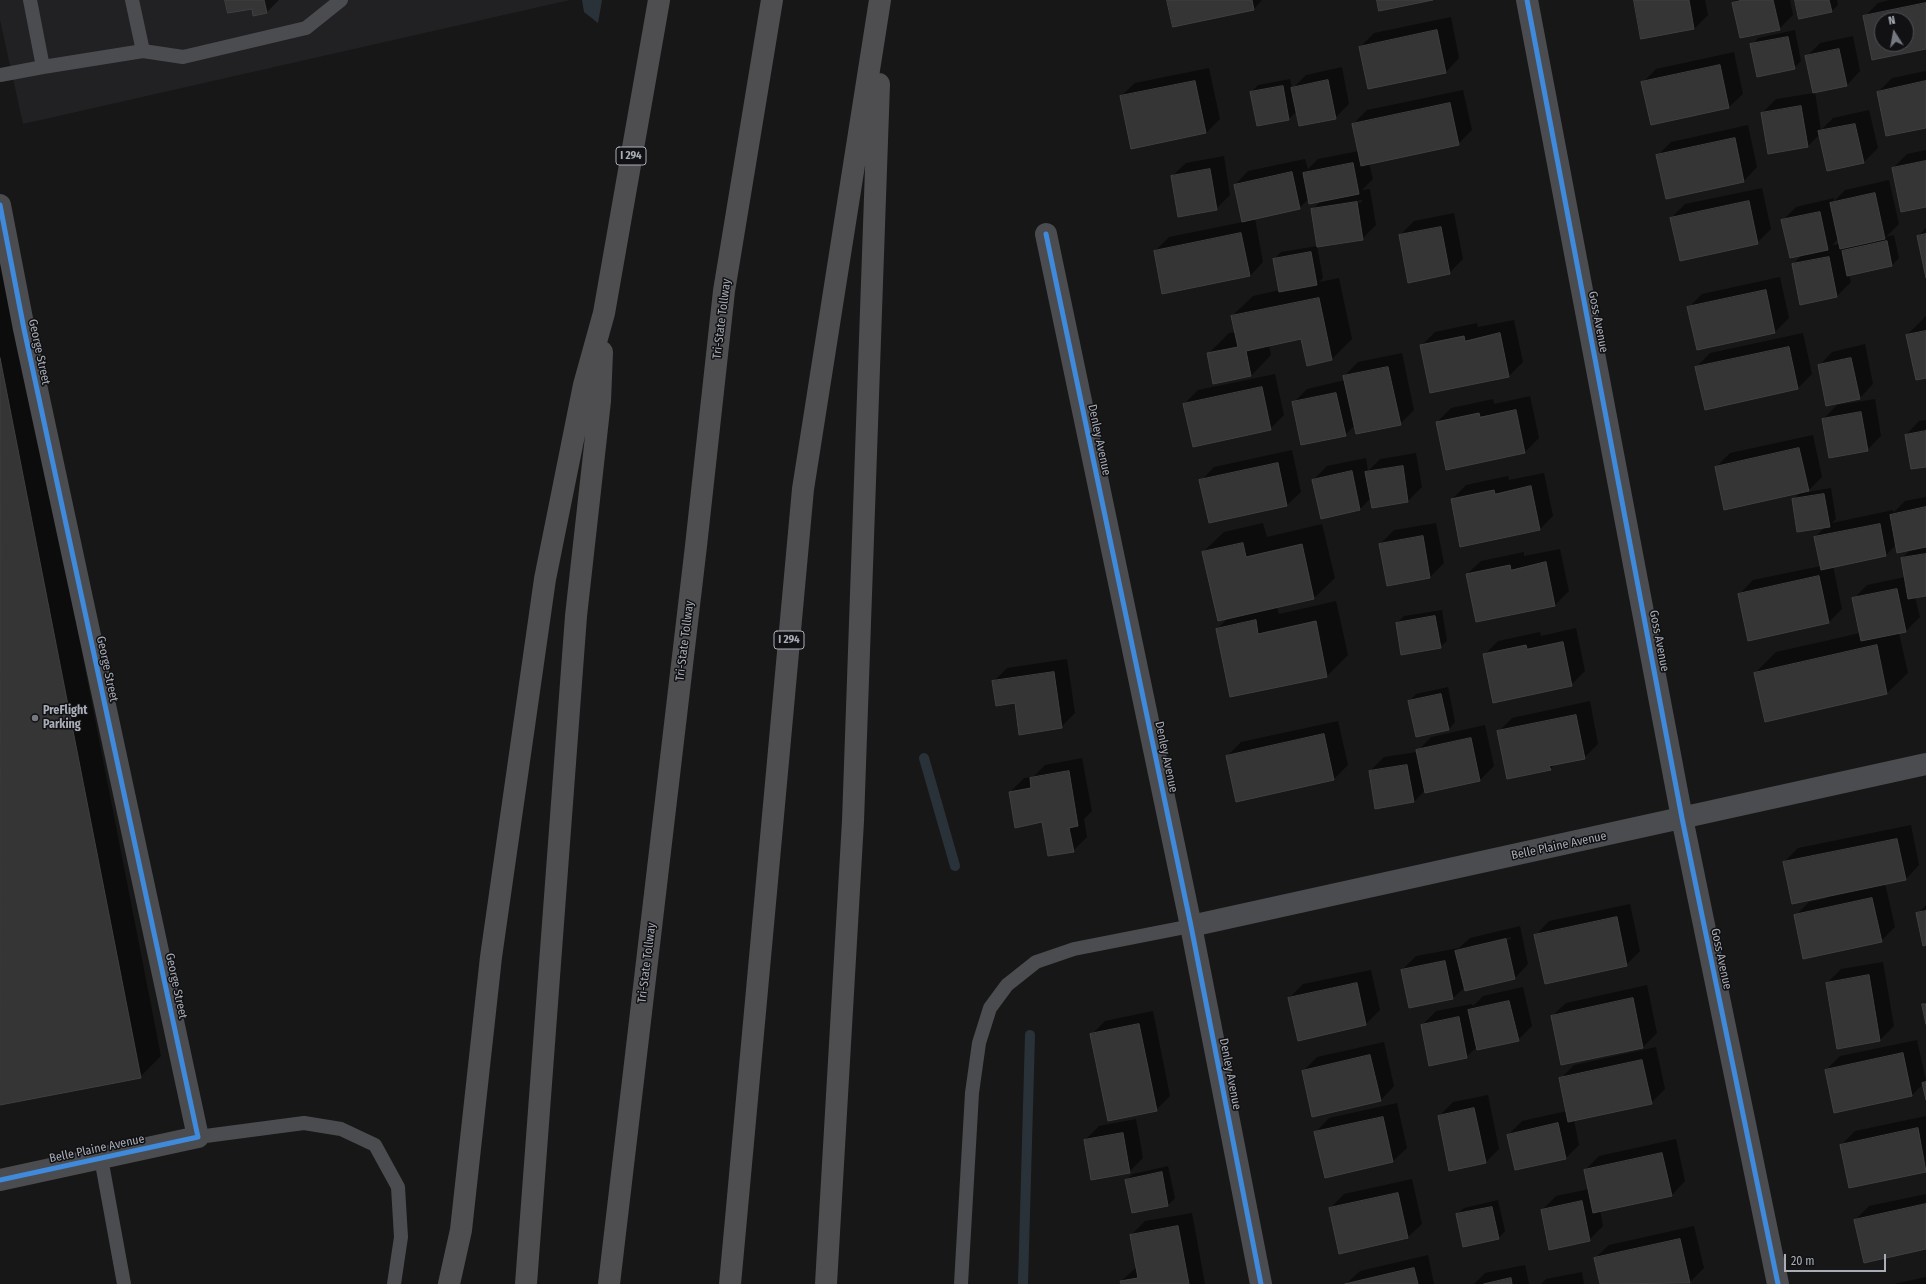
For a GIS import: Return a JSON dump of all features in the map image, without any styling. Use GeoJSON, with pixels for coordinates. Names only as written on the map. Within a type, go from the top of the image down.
{"type":"FeatureCollection","features":[{"type":"Feature","properties":{"kind":"highway","name":"I 294"},"geometry":{"type":"LineString","coordinates":[[526,1284],[576,616],[600,400],[604,313],[659,0]]}},
{"type":"Feature","properties":{"kind":"highway","name":"Tri-State Tollway"},"geometry":{"type":"LineString","coordinates":[[609,1284],[696,546],[724,291],[772,0]]}},
{"type":"Feature","properties":{"kind":"highway","name":"I 294"},"geometry":{"type":"LineString","coordinates":[[730,1284],[803,489],[881,0]]}},
{"type":"Feature","properties":{"kind":"highway"},"geometry":{"type":"LineString","coordinates":[[826,1284],[853,821],[881,0]]}},
{"type":"Feature","properties":{"kind":"highway"},"geometry":{"type":"LineString","coordinates":[[448,1284],[461,1230],[490,957],[545,579],[584,385],[604,313]]}},
{"type":"Feature","properties":{"kind":"street","name":"Goss Avenue"},"geometry":{"type":"LineString","coordinates":[[1527,0],[1682,818],[1778,1284]]}},
{"type":"Feature","properties":{"kind":"street","name":"George Street"},"geometry":{"type":"LineString","coordinates":[[0,205],[24,329],[198,1137]]}},
{"type":"Feature","properties":{"kind":"street","name":"Denley Avenue"},"geometry":{"type":"LineString","coordinates":[[1046,234],[1191,926],[1261,1284]]}},
{"type":"Feature","properties":{"kind":"street","name":"Belle Plaine Avenue"},"geometry":{"type":"LineString","coordinates":[[1191,926],[1926,764]]}},
{"type":"Feature","properties":{"kind":"street","name":"Belle Plaine Avenue"},"geometry":{"type":"LineString","coordinates":[[0,1180],[198,1137]]}},
{"type":"Feature","properties":{"kind":"lane"},"geometry":{"type":"LineString","coordinates":[[30,0],[43,67]]}},
{"type":"Feature","properties":{"kind":"lane"},"geometry":{"type":"LineString","coordinates":[[132,0],[143,51]]}},
{"type":"Feature","properties":{"kind":"lane"},"geometry":{"type":"LineString","coordinates":[[0,75],[143,51],[183,57],[306,28],[341,0]]}},
{"type":"Feature","properties":{"kind":"lane"},"geometry":{"type":"LineString","coordinates":[[961,1284],[972,1093],[979,1042],[990,1008],[1007,985],[1036,962],[1074,949],[1191,926]]}},
{"type":"Feature","properties":{"kind":"lane"},"geometry":{"type":"LineString","coordinates":[[198,1137],[304,1122],[341,1129],[375,1146],[398,1187],[401,1237],[394,1284]]}},
{"type":"Feature","properties":{"kind":"lane"},"geometry":{"type":"LineString","coordinates":[[101,1158],[124,1284]]}},
{"type":"Feature","properties":{"kind":"shaded area"},"geometry":{"type":"Polygon","coordinates":[[[0,0],[570,0],[23,124],[0,20],[0,0]]]}},
{"type":"Feature","properties":{"kind":"shaded area"},"geometry":{"type":"Polygon","coordinates":[[[582,0],[602,0],[598,23],[584,12],[582,0]]]}},
{"type":"Feature","properties":{"kind":"building"},"geometry":{"type":"Polygon","coordinates":[[[225,0],[264,0],[267,13],[253,16],[252,9],[228,13],[225,0]]]}},
{"type":"Feature","properties":{"kind":"building"},"geometry":{"type":"Polygon","coordinates":[[[1167,0],[1252,0],[1254,10],[1173,27],[1167,0]]]}},
{"type":"Feature","properties":{"kind":"building"},"geometry":{"type":"Polygon","coordinates":[[[1377,0],[1433,0],[1379,11],[1377,0]]]}},
{"type":"Feature","properties":{"kind":"building"},"geometry":{"type":"Polygon","coordinates":[[[1634,0],[1689,0],[1694,29],[1641,39],[1634,0]]]}},
{"type":"Feature","properties":{"kind":"building"},"geometry":{"type":"Polygon","coordinates":[[[1743,0],[1773,0],[1780,30],[1740,38],[1732,3],[1743,0]]]}},
{"type":"Feature","properties":{"kind":"building"},"geometry":{"type":"Polygon","coordinates":[[[1795,0],[1829,0],[1832,12],[1799,19],[1795,0]]]}},
{"type":"Feature","properties":{"kind":"building"},"geometry":{"type":"Polygon","coordinates":[[[1926,3],[1926,49],[1914,51],[1914,12],[1882,12],[1926,3]]]}},
{"type":"Feature","properties":{"kind":"building"},"geometry":{"type":"Polygon","coordinates":[[[1874,14],[1874,52],[1911,52],[1872,60],[1863,16],[1874,14]]]}},
{"type":"Feature","properties":{"kind":"building"},"geometry":{"type":"Polygon","coordinates":[[[1437,30],[1446,73],[1368,89],[1359,47],[1437,30]]]}},
{"type":"Feature","properties":{"kind":"building"},"geometry":{"type":"Polygon","coordinates":[[[1788,37],[1795,69],[1757,77],[1750,44],[1788,37]]]}},
{"type":"Feature","properties":{"kind":"building"},"geometry":{"type":"Polygon","coordinates":[[[1839,49],[1847,86],[1813,93],[1805,56],[1839,49]]]}},
{"type":"Feature","properties":{"kind":"building"},"geometry":{"type":"Polygon","coordinates":[[[1720,65],[1729,108],[1651,125],[1641,82],[1720,65]]]}},
{"type":"Feature","properties":{"kind":"building"},"geometry":{"type":"Polygon","coordinates":[[[1328,80],[1336,119],[1299,126],[1291,88],[1328,80]]]}},
{"type":"Feature","properties":{"kind":"building"},"geometry":{"type":"Polygon","coordinates":[[[1195,81],[1206,133],[1131,149],[1120,96],[1195,81]]]}},
{"type":"Feature","properties":{"kind":"building"},"geometry":{"type":"Polygon","coordinates":[[[1926,81],[1926,128],[1886,136],[1877,92],[1926,81]]]}},
{"type":"Feature","properties":{"kind":"building"},"geometry":{"type":"Polygon","coordinates":[[[1283,86],[1289,120],[1257,126],[1250,92],[1283,86]]]}},
{"type":"Feature","properties":{"kind":"building"},"geometry":{"type":"Polygon","coordinates":[[[1450,103],[1459,145],[1361,166],[1352,124],[1450,103]]]}},
{"type":"Feature","properties":{"kind":"building"},"geometry":{"type":"Polygon","coordinates":[[[1801,106],[1808,147],[1768,154],[1761,113],[1801,106]]]}},
{"type":"Feature","properties":{"kind":"building"},"geometry":{"type":"Polygon","coordinates":[[[1855,124],[1864,163],[1827,171],[1818,131],[1855,124]]]}},
{"type":"Feature","properties":{"kind":"building"},"geometry":{"type":"Polygon","coordinates":[[[1735,138],[1744,182],[1666,199],[1656,155],[1735,138]]]}},
{"type":"Feature","properties":{"kind":"building"},"geometry":{"type":"Polygon","coordinates":[[[1926,161],[1926,207],[1901,212],[1892,168],[1926,161]]]}},
{"type":"Feature","properties":{"kind":"building"},"geometry":{"type":"Polygon","coordinates":[[[1353,163],[1359,194],[1309,204],[1303,173],[1353,163]]]}},
{"type":"Feature","properties":{"kind":"building"},"geometry":{"type":"Polygon","coordinates":[[[1210,169],[1217,210],[1178,217],[1171,176],[1210,169]]]}},
{"type":"Feature","properties":{"kind":"building"},"geometry":{"type":"Polygon","coordinates":[[[1292,172],[1300,209],[1242,222],[1234,185],[1292,172]]]}},
{"type":"Feature","properties":{"kind":"building"},"geometry":{"type":"Polygon","coordinates":[[[1875,193],[1885,239],[1840,249],[1830,203],[1875,193]]]}},
{"type":"Feature","properties":{"kind":"building"},"geometry":{"type":"Polygon","coordinates":[[[1749,201],[1758,244],[1680,261],[1670,218],[1749,201]]]}},
{"type":"Feature","properties":{"kind":"building"},"geometry":{"type":"Polygon","coordinates":[[[1357,202],[1363,240],[1317,247],[1311,209],[1357,202]]]}},
{"type":"Feature","properties":{"kind":"building"},"geometry":{"type":"Polygon","coordinates":[[[1820,212],[1828,250],[1790,258],[1781,220],[1820,212]]]}},
{"type":"Feature","properties":{"kind":"building"},"geometry":{"type":"Polygon","coordinates":[[[1441,227],[1450,274],[1408,283],[1399,235],[1441,227]]]}},
{"type":"Feature","properties":{"kind":"building"},"geometry":{"type":"Polygon","coordinates":[[[1241,233],[1250,276],[1162,294],[1154,251],[1241,233]]]}},
{"type":"Feature","properties":{"kind":"building"},"geometry":{"type":"Polygon","coordinates":[[[1926,234],[1926,278],[1917,236],[1926,234]]]}},
{"type":"Feature","properties":{"kind":"building"},"geometry":{"type":"Polygon","coordinates":[[[1887,241],[1892,266],[1847,276],[1842,251],[1887,241]]]}},
{"type":"Feature","properties":{"kind":"building"},"geometry":{"type":"Polygon","coordinates":[[[1311,252],[1317,285],[1279,292],[1273,259],[1311,252]]]}},
{"type":"Feature","properties":{"kind":"building"},"geometry":{"type":"Polygon","coordinates":[[[1829,257],[1837,297],[1800,305],[1792,264],[1829,257]]]}},
{"type":"Feature","properties":{"kind":"building"},"geometry":{"type":"Polygon","coordinates":[[[1766,290],[1775,333],[1697,350],[1687,307],[1766,290]]]}},
{"type":"Feature","properties":{"kind":"building"},"geometry":{"type":"Polygon","coordinates":[[[1319,298],[1332,360],[1307,366],[1301,339],[1246,351],[1251,376],[1213,384],[1207,353],[1238,347],[1231,316],[1319,298]]]}},
{"type":"Feature","properties":{"kind":"building"},"geometry":{"type":"Polygon","coordinates":[[[1926,331],[1926,378],[1916,380],[1906,335],[1926,331]]]}},
{"type":"Feature","properties":{"kind":"building"},"geometry":{"type":"Polygon","coordinates":[[[1500,333],[1509,377],[1430,393],[1420,345],[1464,336],[1465,341],[1500,333]]]}},
{"type":"Feature","properties":{"kind":"building"},"geometry":{"type":"Polygon","coordinates":[[[1789,347],[1798,389],[1705,410],[1695,367],[1789,347]]]}},
{"type":"Feature","properties":{"kind":"building","name":"PreFlight Parking"},"geometry":{"type":"Polygon","coordinates":[[[0,358],[141,1078],[0,1105],[0,358]]]}},
{"type":"Feature","properties":{"kind":"building"},"geometry":{"type":"Polygon","coordinates":[[[1851,358],[1860,399],[1826,406],[1818,365],[1851,358]]]}},
{"type":"Feature","properties":{"kind":"building"},"geometry":{"type":"Polygon","coordinates":[[[1388,367],[1401,425],[1356,434],[1343,376],[1388,367]]]}},
{"type":"Feature","properties":{"kind":"building"},"geometry":{"type":"Polygon","coordinates":[[[1262,387],[1271,430],[1193,447],[1183,404],[1262,387]]]}},
{"type":"Feature","properties":{"kind":"building"},"geometry":{"type":"Polygon","coordinates":[[[1336,393],[1346,436],[1301,445],[1292,402],[1336,393]]]}},
{"type":"Feature","properties":{"kind":"building"},"geometry":{"type":"Polygon","coordinates":[[[1516,410],[1525,453],[1446,470],[1436,422],[1479,413],[1480,417],[1516,410]]]}},
{"type":"Feature","properties":{"kind":"building"},"geometry":{"type":"Polygon","coordinates":[[[1861,412],[1868,451],[1829,458],[1822,419],[1861,412]]]}},
{"type":"Feature","properties":{"kind":"building"},"geometry":{"type":"Polygon","coordinates":[[[1926,431],[1926,467],[1911,469],[1905,435],[1926,431]]]}},
{"type":"Feature","properties":{"kind":"building"},"geometry":{"type":"Polygon","coordinates":[[[1799,448],[1809,491],[1724,510],[1715,467],[1799,448]]]}},
{"type":"Feature","properties":{"kind":"building"},"geometry":{"type":"Polygon","coordinates":[[[1278,463],[1287,506],[1209,523],[1199,480],[1278,463]]]}},
{"type":"Feature","properties":{"kind":"building"},"geometry":{"type":"Polygon","coordinates":[[[1403,466],[1408,502],[1372,508],[1365,472],[1403,466]]]}},
{"type":"Feature","properties":{"kind":"building"},"geometry":{"type":"Polygon","coordinates":[[[1352,471],[1360,510],[1321,519],[1312,480],[1352,471]]]}},
{"type":"Feature","properties":{"kind":"building"},"geometry":{"type":"Polygon","coordinates":[[[1531,486],[1540,530],[1460,547],[1451,499],[1494,490],[1495,494],[1531,486]]]}},
{"type":"Feature","properties":{"kind":"building"},"geometry":{"type":"Polygon","coordinates":[[[1824,494],[1830,527],[1797,532],[1792,499],[1824,494]]]}},
{"type":"Feature","properties":{"kind":"building"},"geometry":{"type":"Polygon","coordinates":[[[1926,507],[1926,547],[1897,553],[1890,515],[1926,507]]]}},
{"type":"Feature","properties":{"kind":"building"},"geometry":{"type":"Polygon","coordinates":[[[1880,524],[1886,556],[1821,570],[1814,537],[1880,524]]]}},
{"type":"Feature","properties":{"kind":"building"},"geometry":{"type":"Polygon","coordinates":[[[1423,536],[1430,578],[1387,586],[1379,544],[1423,536]]]}},
{"type":"Feature","properties":{"kind":"building"},"geometry":{"type":"Polygon","coordinates":[[[1243,543],[1246,557],[1302,544],[1314,599],[1218,621],[1202,552],[1243,543]]]}},
{"type":"Feature","properties":{"kind":"building"},"geometry":{"type":"Polygon","coordinates":[[[1926,554],[1926,596],[1908,599],[1901,558],[1926,554]]]}},
{"type":"Feature","properties":{"kind":"building"},"geometry":{"type":"Polygon","coordinates":[[[1546,562],[1555,606],[1476,622],[1466,574],[1510,565],[1511,570],[1546,562]]]}},
{"type":"Feature","properties":{"kind":"building"},"geometry":{"type":"Polygon","coordinates":[[[1819,576],[1829,623],[1748,641],[1738,594],[1819,576]]]}},
{"type":"Feature","properties":{"kind":"building"},"geometry":{"type":"Polygon","coordinates":[[[1897,589],[1906,632],[1861,641],[1852,598],[1897,589]]]}},
{"type":"Feature","properties":{"kind":"building"},"geometry":{"type":"Polygon","coordinates":[[[1435,616],[1441,648],[1401,655],[1396,623],[1435,616]]]}},
{"type":"Feature","properties":{"kind":"building"},"geometry":{"type":"Polygon","coordinates":[[[1256,620],[1258,634],[1316,621],[1327,677],[1230,697],[1216,629],[1256,620]]]}},
{"type":"Feature","properties":{"kind":"building"},"geometry":{"type":"Polygon","coordinates":[[[1563,642],[1572,686],[1493,703],[1483,654],[1526,645],[1527,649],[1563,642]]]}},
{"type":"Feature","properties":{"kind":"building"},"geometry":{"type":"Polygon","coordinates":[[[1877,645],[1887,694],[1765,722],[1754,673],[1877,645]]]}},
{"type":"Feature","properties":{"kind":"building"},"geometry":{"type":"Polygon","coordinates":[[[1054,672],[1062,728],[1019,735],[1015,703],[996,706],[992,681],[1054,672]]]}},
{"type":"Feature","properties":{"kind":"building"},"geometry":{"type":"Polygon","coordinates":[[[1441,694],[1449,730],[1416,737],[1408,701],[1441,694]]]}},
{"type":"Feature","properties":{"kind":"building"},"geometry":{"type":"Polygon","coordinates":[[[1576,715],[1585,759],[1549,766],[1551,770],[1507,779],[1497,731],[1576,715]]]}},
{"type":"Feature","properties":{"kind":"building"},"geometry":{"type":"Polygon","coordinates":[[[1324,734],[1334,780],[1236,802],[1226,756],[1324,734]]]}},
{"type":"Feature","properties":{"kind":"building"},"geometry":{"type":"Polygon","coordinates":[[[1471,738],[1480,781],[1425,793],[1416,750],[1471,738]]]}},
{"type":"Feature","properties":{"kind":"building"},"geometry":{"type":"Polygon","coordinates":[[[1407,765],[1414,802],[1375,809],[1369,771],[1407,765]]]}},
{"type":"Feature","properties":{"kind":"building"},"geometry":{"type":"Polygon","coordinates":[[[1069,771],[1078,826],[1069,828],[1074,852],[1048,856],[1042,822],[1015,828],[1009,792],[1031,788],[1030,778],[1069,771]]]}},
{"type":"Feature","properties":{"kind":"building"},"geometry":{"type":"Polygon","coordinates":[[[1897,839],[1906,880],[1792,904],[1783,862],[1897,839]]]}},
{"type":"Feature","properties":{"kind":"building"},"geometry":{"type":"Polygon","coordinates":[[[1872,898],[1882,942],[1803,959],[1794,915],[1872,898]]]}},
{"type":"Feature","properties":{"kind":"building"},"geometry":{"type":"Polygon","coordinates":[[[1926,911],[1926,945],[1923,946],[1916,913],[1926,911]]]}},
{"type":"Feature","properties":{"kind":"building"},"geometry":{"type":"Polygon","coordinates":[[[1617,917],[1627,966],[1545,984],[1534,935],[1617,917]]]}},
{"type":"Feature","properties":{"kind":"building"},"geometry":{"type":"Polygon","coordinates":[[[1506,939],[1515,979],[1465,991],[1455,951],[1506,939]]]}},
{"type":"Feature","properties":{"kind":"building"},"geometry":{"type":"Polygon","coordinates":[[[1445,961],[1453,999],[1409,1008],[1401,970],[1445,961]]]}},
{"type":"Feature","properties":{"kind":"building"},"geometry":{"type":"Polygon","coordinates":[[[1869,975],[1880,1041],[1837,1049],[1826,983],[1869,975]]]}},
{"type":"Feature","properties":{"kind":"building"},"geometry":{"type":"Polygon","coordinates":[[[1357,983],[1366,1025],[1298,1041],[1288,998],[1357,983]]]}},
{"type":"Feature","properties":{"kind":"building"},"geometry":{"type":"Polygon","coordinates":[[[1633,998],[1643,1048],[1561,1065],[1551,1016],[1633,998]]]}},
{"type":"Feature","properties":{"kind":"building"},"geometry":{"type":"Polygon","coordinates":[[[1509,1001],[1519,1041],[1477,1050],[1468,1010],[1509,1001]]]}},
{"type":"Feature","properties":{"kind":"building"},"geometry":{"type":"Polygon","coordinates":[[[1922,1004],[1926,1004],[1926,1024],[1922,1004]]]}},
{"type":"Feature","properties":{"kind":"building"},"geometry":{"type":"Polygon","coordinates":[[[1459,1017],[1467,1058],[1429,1066],[1421,1025],[1459,1017]]]}},
{"type":"Feature","properties":{"kind":"building"},"geometry":{"type":"Polygon","coordinates":[[[1139,1024],[1157,1111],[1108,1121],[1090,1034],[1139,1024]]]}},
{"type":"Feature","properties":{"kind":"building"},"geometry":{"type":"Polygon","coordinates":[[[1903,1053],[1912,1096],[1834,1113],[1825,1070],[1903,1053]]]}},
{"type":"Feature","properties":{"kind":"building"},"geometry":{"type":"Polygon","coordinates":[[[1370,1055],[1381,1101],[1312,1117],[1302,1071],[1370,1055]]]}},
{"type":"Feature","properties":{"kind":"building"},"geometry":{"type":"Polygon","coordinates":[[[1642,1060],[1652,1104],[1568,1122],[1559,1078],[1642,1060]]]}},
{"type":"Feature","properties":{"kind":"building"},"geometry":{"type":"Polygon","coordinates":[[[1926,1082],[1926,1100],[1922,1083],[1926,1082]]]}},
{"type":"Feature","properties":{"kind":"building"},"geometry":{"type":"Polygon","coordinates":[[[1474,1108],[1486,1163],[1449,1171],[1438,1116],[1474,1108]]]}},
{"type":"Feature","properties":{"kind":"building"},"geometry":{"type":"Polygon","coordinates":[[[1383,1117],[1393,1162],[1325,1178],[1314,1132],[1383,1117]]]}},
{"type":"Feature","properties":{"kind":"building"},"geometry":{"type":"Polygon","coordinates":[[[1558,1123],[1566,1159],[1515,1170],[1507,1135],[1558,1123]]]}},
{"type":"Feature","properties":{"kind":"building"},"geometry":{"type":"Polygon","coordinates":[[[1918,1128],[1926,1172],[1849,1188],[1840,1145],[1918,1128]]]}},
{"type":"Feature","properties":{"kind":"building"},"geometry":{"type":"Polygon","coordinates":[[[1123,1133],[1130,1173],[1091,1180],[1084,1140],[1123,1133]]]}},
{"type":"Feature","properties":{"kind":"building"},"geometry":{"type":"Polygon","coordinates":[[[1662,1153],[1672,1196],[1593,1213],[1584,1170],[1662,1153]]]}},
{"type":"Feature","properties":{"kind":"building"},"geometry":{"type":"Polygon","coordinates":[[[1162,1172],[1168,1206],[1132,1213],[1125,1180],[1162,1172]]]}},
{"type":"Feature","properties":{"kind":"building"},"geometry":{"type":"Polygon","coordinates":[[[1398,1193],[1408,1238],[1339,1254],[1329,1208],[1398,1193]]]}},
{"type":"Feature","properties":{"kind":"building"},"geometry":{"type":"Polygon","coordinates":[[[1582,1201],[1590,1241],[1549,1250],[1541,1210],[1582,1201]]]}},
{"type":"Feature","properties":{"kind":"building"},"geometry":{"type":"Polygon","coordinates":[[[1926,1204],[1926,1249],[1864,1263],[1854,1220],[1926,1204]]]}},
{"type":"Feature","properties":{"kind":"building"},"geometry":{"type":"Polygon","coordinates":[[[1492,1207],[1499,1239],[1463,1247],[1456,1214],[1492,1207]]]}},
{"type":"Feature","properties":{"kind":"building"},"geometry":{"type":"Polygon","coordinates":[[[1178,1226],[1189,1284],[1121,1284],[1120,1281],[1138,1278],[1130,1235],[1178,1226]]]}},
{"type":"Feature","properties":{"kind":"building"},"geometry":{"type":"Polygon","coordinates":[[[1680,1239],[1690,1283],[1600,1284],[1594,1258],[1680,1239]]]}},
{"type":"Feature","properties":{"kind":"building"},"geometry":{"type":"Polygon","coordinates":[[[1414,1268],[1418,1284],[1345,1284],[1414,1268]]]}},
{"type":"Feature","properties":{"kind":"building"},"geometry":{"type":"Polygon","coordinates":[[[1511,1278],[1512,1284],[1484,1284],[1511,1278]]]}},
{"type":"Feature","properties":{"kind":"waterway"},"geometry":{"type":"LineString","coordinates":[[924,758],[955,866]]}},
{"type":"Feature","properties":{"kind":"waterway"},"geometry":{"type":"LineString","coordinates":[[1023,1284],[1030,1035]]}},
{"type":"Feature","properties":{"kind":"cycle path"},"geometry":{"type":"LineString","coordinates":[[1527,0],[1682,818],[1778,1284]]}},
{"type":"Feature","properties":{"kind":"cycle path"},"geometry":{"type":"LineString","coordinates":[[0,205],[24,329],[198,1137],[0,1180]]}},
{"type":"Feature","properties":{"kind":"cycle path"},"geometry":{"type":"LineString","coordinates":[[1046,234],[1191,926],[1261,1284]]}},
{"type":"Feature","properties":{"kind":"place","name":"PreFlight Parking"},"geometry":{"type":"Point","coordinates":[35,718]}}]}
